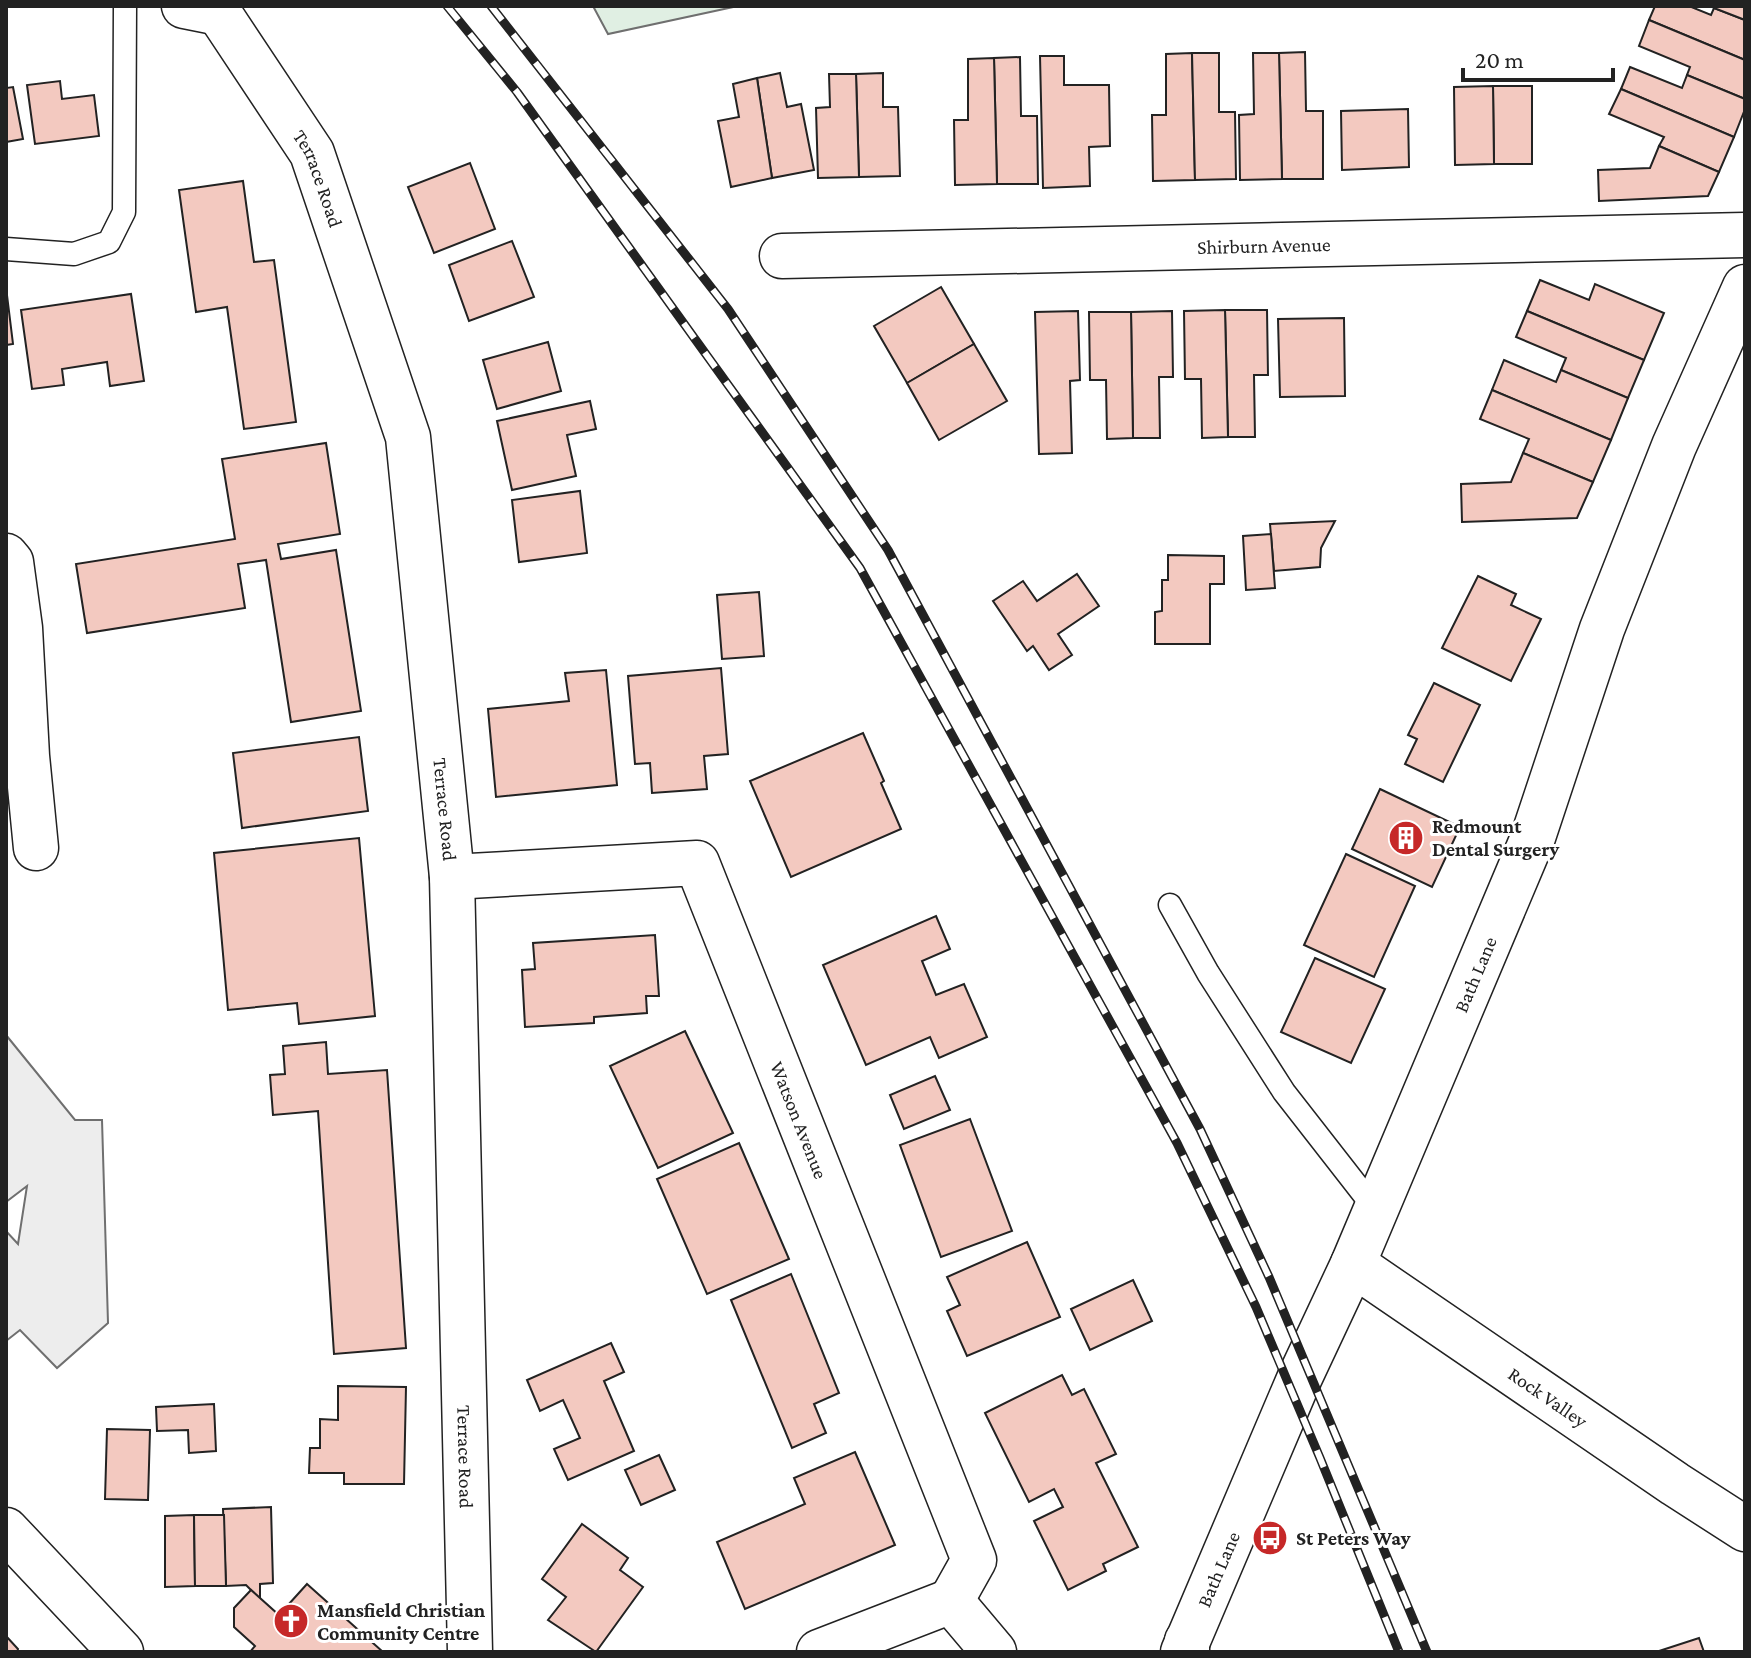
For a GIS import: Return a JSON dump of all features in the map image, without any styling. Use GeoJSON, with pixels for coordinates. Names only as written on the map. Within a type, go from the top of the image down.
{"type":"FeatureCollection","features":[{"type":"Feature","properties":{"kind":"main road","name":"Terrace Road"},"geometry":{"type":"LineString","coordinates":[[212,8],[312,153],[408,437],[452,877],[470,1652]]}},
{"type":"Feature","properties":{"kind":"main road","name":"Shirburn Avenue"},"geometry":{"type":"LineString","coordinates":[[782,256],[1745,235]]}},
{"type":"Feature","properties":{"kind":"main road","name":"Bath Lane"},"geometry":{"type":"LineString","coordinates":[[1186,1648],[1532,840],[1607,615],[1674,446],[1745,287]]}},
{"type":"Feature","properties":{"kind":"main road"},"geometry":{"type":"LineString","coordinates":[[6,556],[11,562],[20,628],[36,848]]}},
{"type":"Feature","properties":{"kind":"main road","name":"Watson Avenue"},"geometry":{"type":"LineString","coordinates":[[452,877],[697,863],[974,1560],[951,1601]]}},
{"type":"Feature","properties":{"kind":"main road","name":"Rock Valley"},"geometry":{"type":"LineString","coordinates":[[1353,1264],[1745,1529]]}},
{"type":"Feature","properties":{"kind":"main road"},"geometry":{"type":"LineString","coordinates":[[6,1530],[121,1652]]}},
{"type":"Feature","properties":{"kind":"main road"},"geometry":{"type":"LineString","coordinates":[[819,1652],[951,1601],[994,1652]]}},
{"type":"Feature","properties":{"kind":"lane"},"geometry":{"type":"LineString","coordinates":[[6,249],[74,254],[109,242],[124,212],[125,6]]}},
{"type":"Feature","properties":{"kind":"lane"},"geometry":{"type":"LineString","coordinates":[[1170,905],[1208,973],[1284,1092],[1376,1210]]}},
{"type":"Feature","properties":{"kind":"green space"},"geometry":{"type":"Polygon","coordinates":[[[593,6],[738,6],[608,34],[593,6]]]}},
{"type":"Feature","properties":{"kind":"shaded area"},"geometry":{"type":"Polygon","coordinates":[[[6,1035],[75,1120],[102,1120],[108,1323],[57,1368],[20,1330],[6,1341],[6,1231],[18,1244],[27,1186],[6,1202],[6,1035]]]}},
{"type":"Feature","properties":{"kind":"building"},"geometry":{"type":"Polygon","coordinates":[[[1655,6],[1689,6],[1711,15],[1714,8],[1745,20],[1745,60],[1649,20],[1655,6]]]}},
{"type":"Feature","properties":{"kind":"building"},"geometry":{"type":"Polygon","coordinates":[[[1745,6],[1745,20],[1714,8],[1745,6]]]}},
{"type":"Feature","properties":{"kind":"building"},"geometry":{"type":"Polygon","coordinates":[[[1649,20],[1745,60],[1745,99],[1687,75],[1690,67],[1639,46],[1649,20]]]}},
{"type":"Feature","properties":{"kind":"building"},"geometry":{"type":"Polygon","coordinates":[[[1305,52],[1306,111],[1323,111],[1323,179],[1282,179],[1279,53],[1305,52]]]}},
{"type":"Feature","properties":{"kind":"building"},"geometry":{"type":"Polygon","coordinates":[[[1192,53],[1195,180],[1153,181],[1152,115],[1166,115],[1166,54],[1192,53]]]}},
{"type":"Feature","properties":{"kind":"building"},"geometry":{"type":"Polygon","coordinates":[[[1192,53],[1219,53],[1219,112],[1235,112],[1236,179],[1195,180],[1192,53]]]}},
{"type":"Feature","properties":{"kind":"building"},"geometry":{"type":"Polygon","coordinates":[[[1253,53],[1279,53],[1282,179],[1240,180],[1239,115],[1254,114],[1253,53]]]}},
{"type":"Feature","properties":{"kind":"building"},"geometry":{"type":"Polygon","coordinates":[[[1040,56],[1064,56],[1064,85],[1109,85],[1110,146],[1089,147],[1090,186],[1043,188],[1040,56]]]}},
{"type":"Feature","properties":{"kind":"building"},"geometry":{"type":"Polygon","coordinates":[[[1020,57],[1021,116],[1037,116],[1038,184],[997,184],[994,58],[1020,57]]]}},
{"type":"Feature","properties":{"kind":"building"},"geometry":{"type":"Polygon","coordinates":[[[994,58],[997,184],[955,185],[954,120],[968,120],[968,59],[994,58]]]}},
{"type":"Feature","properties":{"kind":"building"},"geometry":{"type":"Polygon","coordinates":[[[1630,67],[1682,88],[1687,75],[1745,99],[1745,109],[1734,137],[1621,89],[1630,67]]]}},
{"type":"Feature","properties":{"kind":"building"},"geometry":{"type":"Polygon","coordinates":[[[780,73],[787,107],[801,104],[814,170],[772,178],[757,78],[780,73]]]}},
{"type":"Feature","properties":{"kind":"building"},"geometry":{"type":"Polygon","coordinates":[[[883,73],[883,107],[898,107],[900,176],[859,177],[856,74],[883,73]]]}},
{"type":"Feature","properties":{"kind":"building"},"geometry":{"type":"Polygon","coordinates":[[[829,74],[856,74],[859,177],[818,178],[816,108],[830,107],[829,74]]]}},
{"type":"Feature","properties":{"kind":"building"},"geometry":{"type":"Polygon","coordinates":[[[757,78],[772,178],[731,187],[718,121],[739,117],[733,84],[757,78]]]}},
{"type":"Feature","properties":{"kind":"building"},"geometry":{"type":"Polygon","coordinates":[[[60,81],[62,99],[94,95],[99,136],[35,144],[27,85],[60,81]]]}},
{"type":"Feature","properties":{"kind":"building"},"geometry":{"type":"Polygon","coordinates":[[[1493,86],[1532,86],[1532,164],[1494,164],[1493,86]]]}},
{"type":"Feature","properties":{"kind":"building"},"geometry":{"type":"Polygon","coordinates":[[[1493,86],[1494,164],[1455,165],[1454,87],[1493,86]]]}},
{"type":"Feature","properties":{"kind":"building"},"geometry":{"type":"Polygon","coordinates":[[[13,87],[23,139],[6,142],[6,88],[13,87]]]}},
{"type":"Feature","properties":{"kind":"building"},"geometry":{"type":"Polygon","coordinates":[[[1621,89],[1734,137],[1719,172],[1659,146],[1664,137],[1609,114],[1621,89]]]}},
{"type":"Feature","properties":{"kind":"building"},"geometry":{"type":"Polygon","coordinates":[[[1408,109],[1409,167],[1342,170],[1341,111],[1408,109]]]}},
{"type":"Feature","properties":{"kind":"building"},"geometry":{"type":"Polygon","coordinates":[[[1659,146],[1719,172],[1708,196],[1599,201],[1598,170],[1650,168],[1659,146]]]}},
{"type":"Feature","properties":{"kind":"building"},"geometry":{"type":"Polygon","coordinates":[[[470,163],[495,229],[434,253],[408,187],[470,163]]]}},
{"type":"Feature","properties":{"kind":"building"},"geometry":{"type":"Polygon","coordinates":[[[243,181],[254,262],[274,260],[296,422],[244,429],[227,307],[196,312],[179,190],[243,181]]]}},
{"type":"Feature","properties":{"kind":"building"},"geometry":{"type":"Polygon","coordinates":[[[512,241],[534,297],[469,321],[449,265],[512,241]]]}},
{"type":"Feature","properties":{"kind":"building"},"geometry":{"type":"Polygon","coordinates":[[[1540,280],[1589,300],[1595,284],[1664,313],[1644,360],[1527,311],[1540,280]]]}},
{"type":"Feature","properties":{"kind":"building"},"geometry":{"type":"Polygon","coordinates":[[[6,287],[13,344],[6,345],[6,287]]]}},
{"type":"Feature","properties":{"kind":"building"},"geometry":{"type":"Polygon","coordinates":[[[941,287],[974,344],[907,383],[874,326],[941,287]]]}},
{"type":"Feature","properties":{"kind":"building"},"geometry":{"type":"Polygon","coordinates":[[[131,294],[144,381],[110,386],[107,362],[62,369],[64,385],[32,389],[21,310],[131,294]]]}},
{"type":"Feature","properties":{"kind":"building"},"geometry":{"type":"Polygon","coordinates":[[[1225,310],[1267,310],[1268,375],[1254,375],[1255,437],[1228,437],[1225,310]]]}},
{"type":"Feature","properties":{"kind":"building"},"geometry":{"type":"Polygon","coordinates":[[[1225,310],[1228,437],[1202,438],[1201,379],[1185,379],[1184,311],[1225,310]]]}},
{"type":"Feature","properties":{"kind":"building"},"geometry":{"type":"Polygon","coordinates":[[[1078,311],[1080,380],[1070,381],[1072,453],[1039,454],[1035,312],[1078,311]]]}},
{"type":"Feature","properties":{"kind":"building"},"geometry":{"type":"Polygon","coordinates":[[[1172,311],[1173,377],[1159,377],[1160,438],[1133,438],[1131,312],[1172,311]]]}},
{"type":"Feature","properties":{"kind":"building"},"geometry":{"type":"Polygon","coordinates":[[[1527,311],[1644,360],[1628,398],[1561,370],[1566,358],[1516,337],[1527,311]]]}},
{"type":"Feature","properties":{"kind":"building"},"geometry":{"type":"Polygon","coordinates":[[[1089,312],[1131,312],[1133,438],[1107,439],[1106,380],[1090,380],[1089,312]]]}},
{"type":"Feature","properties":{"kind":"building"},"geometry":{"type":"Polygon","coordinates":[[[1344,318],[1345,396],[1280,397],[1278,319],[1344,318]]]}},
{"type":"Feature","properties":{"kind":"building"},"geometry":{"type":"Polygon","coordinates":[[[548,342],[561,391],[497,409],[483,360],[548,342]]]}},
{"type":"Feature","properties":{"kind":"building"},"geometry":{"type":"Polygon","coordinates":[[[974,344],[1007,401],[939,440],[907,383],[974,344]]]}},
{"type":"Feature","properties":{"kind":"building"},"geometry":{"type":"Polygon","coordinates":[[[1504,360],[1556,382],[1561,370],[1628,398],[1611,440],[1492,390],[1504,360]]]}},
{"type":"Feature","properties":{"kind":"building"},"geometry":{"type":"Polygon","coordinates":[[[1492,390],[1611,440],[1593,482],[1523,453],[1529,439],[1480,419],[1492,390]]]}},
{"type":"Feature","properties":{"kind":"building"},"geometry":{"type":"Polygon","coordinates":[[[590,401],[596,429],[567,435],[576,476],[512,490],[497,421],[590,401]]]}},
{"type":"Feature","properties":{"kind":"building"},"geometry":{"type":"Polygon","coordinates":[[[326,443],[340,534],[278,544],[281,559],[336,550],[361,711],[291,722],[266,560],[238,564],[245,608],[87,633],[76,564],[235,539],[222,459],[326,443]]]}},
{"type":"Feature","properties":{"kind":"building"},"geometry":{"type":"Polygon","coordinates":[[[1523,453],[1593,482],[1577,518],[1462,522],[1461,484],[1511,482],[1523,453]]]}},
{"type":"Feature","properties":{"kind":"building"},"geometry":{"type":"Polygon","coordinates":[[[580,491],[587,553],[519,562],[512,500],[580,491]]]}},
{"type":"Feature","properties":{"kind":"building"},"geometry":{"type":"Polygon","coordinates":[[[1335,521],[1321,548],[1320,567],[1274,571],[1270,524],[1335,521]]]}},
{"type":"Feature","properties":{"kind":"building"},"geometry":{"type":"Polygon","coordinates":[[[1271,534],[1275,588],[1246,590],[1243,536],[1271,534]]]}},
{"type":"Feature","properties":{"kind":"building"},"geometry":{"type":"Polygon","coordinates":[[[1168,555],[1224,556],[1224,584],[1210,584],[1210,644],[1155,644],[1155,612],[1162,611],[1162,580],[1168,580],[1168,555]]]}},
{"type":"Feature","properties":{"kind":"building"},"geometry":{"type":"Polygon","coordinates":[[[1077,574],[1099,606],[1058,634],[1072,655],[1049,670],[1033,646],[1027,651],[993,601],[1023,581],[1037,601],[1077,574]]]}},
{"type":"Feature","properties":{"kind":"building"},"geometry":{"type":"Polygon","coordinates":[[[1478,576],[1516,594],[1511,605],[1541,619],[1511,681],[1442,648],[1478,576]]]}},
{"type":"Feature","properties":{"kind":"building"},"geometry":{"type":"Polygon","coordinates":[[[759,592],[764,656],[722,659],[717,595],[759,592]]]}},
{"type":"Feature","properties":{"kind":"building"},"geometry":{"type":"Polygon","coordinates":[[[721,668],[728,754],[704,756],[707,789],[652,793],[650,763],[635,764],[628,676],[721,668]]]}},
{"type":"Feature","properties":{"kind":"building"},"geometry":{"type":"Polygon","coordinates":[[[606,670],[617,785],[496,797],[488,709],[569,701],[565,673],[606,670]]]}},
{"type":"Feature","properties":{"kind":"building"},"geometry":{"type":"Polygon","coordinates":[[[1434,683],[1480,705],[1443,782],[1405,764],[1417,739],[1408,735],[1434,683]]]}},
{"type":"Feature","properties":{"kind":"building"},"geometry":{"type":"Polygon","coordinates":[[[863,733],[901,829],[791,877],[750,781],[863,733]]]}},
{"type":"Feature","properties":{"kind":"building"},"geometry":{"type":"Polygon","coordinates":[[[359,737],[368,811],[242,828],[233,753],[359,737]]]}},
{"type":"Feature","properties":{"kind":"building","name":"Redmount Dental Surgery"},"geometry":{"type":"Polygon","coordinates":[[[1380,789],[1460,827],[1432,887],[1352,849],[1380,789]]]}},
{"type":"Feature","properties":{"kind":"building"},"geometry":{"type":"Polygon","coordinates":[[[359,838],[375,1016],[299,1024],[297,1003],[228,1010],[214,853],[359,838]]]}},
{"type":"Feature","properties":{"kind":"building"},"geometry":{"type":"Polygon","coordinates":[[[1346,854],[1415,886],[1374,977],[1304,945],[1346,854]]]}},
{"type":"Feature","properties":{"kind":"building"},"geometry":{"type":"Polygon","coordinates":[[[936,916],[950,949],[922,961],[936,995],[964,984],[987,1037],[939,1058],[930,1037],[866,1065],[823,965],[936,916]]]}},
{"type":"Feature","properties":{"kind":"building"},"geometry":{"type":"Polygon","coordinates":[[[655,935],[659,996],[646,996],[647,1013],[594,1017],[594,1023],[525,1027],[522,970],[535,969],[533,943],[655,935]]]}},
{"type":"Feature","properties":{"kind":"building"},"geometry":{"type":"Polygon","coordinates":[[[1315,958],[1385,989],[1351,1063],[1281,1032],[1315,958]]]}},
{"type":"Feature","properties":{"kind":"building"},"geometry":{"type":"Polygon","coordinates":[[[685,1031],[733,1133],[658,1168],[610,1066],[685,1031]]]}},
{"type":"Feature","properties":{"kind":"building"},"geometry":{"type":"Polygon","coordinates":[[[326,1042],[328,1074],[387,1070],[406,1348],[334,1354],[318,1111],[273,1115],[270,1075],[285,1074],[283,1046],[326,1042]]]}},
{"type":"Feature","properties":{"kind":"building"},"geometry":{"type":"Polygon","coordinates":[[[935,1076],[950,1110],[904,1129],[890,1095],[935,1076]]]}},
{"type":"Feature","properties":{"kind":"building"},"geometry":{"type":"Polygon","coordinates":[[[970,1119],[1012,1231],[941,1257],[900,1145],[970,1119]]]}},
{"type":"Feature","properties":{"kind":"building"},"geometry":{"type":"Polygon","coordinates":[[[739,1143],[789,1259],[707,1294],[657,1179],[739,1143]]]}},
{"type":"Feature","properties":{"kind":"building"},"geometry":{"type":"Polygon","coordinates":[[[1027,1242],[1060,1317],[967,1356],[947,1311],[960,1305],[947,1277],[1027,1242]]]}},
{"type":"Feature","properties":{"kind":"building"},"geometry":{"type":"Polygon","coordinates":[[[791,1274],[839,1393],[814,1404],[826,1433],[792,1448],[731,1300],[791,1274]]]}},
{"type":"Feature","properties":{"kind":"building"},"geometry":{"type":"Polygon","coordinates":[[[1133,1280],[1152,1321],[1090,1350],[1071,1309],[1133,1280]]]}},
{"type":"Feature","properties":{"kind":"building"},"geometry":{"type":"Polygon","coordinates":[[[611,1343],[624,1372],[604,1381],[634,1451],[568,1480],[554,1449],[580,1438],[563,1400],[540,1411],[527,1380],[611,1343]]]}},
{"type":"Feature","properties":{"kind":"building"},"geometry":{"type":"Polygon","coordinates":[[[1062,1375],[1072,1395],[1084,1389],[1116,1454],[1096,1463],[1138,1547],[1103,1564],[1106,1571],[1068,1590],[1034,1521],[1063,1507],[1054,1489],[1029,1502],[985,1413],[1062,1375]]]}},
{"type":"Feature","properties":{"kind":"building"},"geometry":{"type":"Polygon","coordinates":[[[338,1386],[406,1387],[404,1484],[344,1484],[344,1473],[309,1473],[310,1448],[320,1448],[320,1419],[338,1420],[338,1386]]]}},
{"type":"Feature","properties":{"kind":"building"},"geometry":{"type":"Polygon","coordinates":[[[214,1404],[216,1451],[189,1453],[188,1430],[157,1431],[156,1407],[214,1404]]]}},
{"type":"Feature","properties":{"kind":"building"},"geometry":{"type":"Polygon","coordinates":[[[107,1429],[150,1430],[148,1500],[105,1499],[107,1429]]]}},
{"type":"Feature","properties":{"kind":"building"},"geometry":{"type":"Polygon","coordinates":[[[855,1452],[895,1545],[745,1609],[717,1542],[805,1504],[794,1478],[855,1452]]]}},
{"type":"Feature","properties":{"kind":"building"},"geometry":{"type":"Polygon","coordinates":[[[659,1455],[675,1490],[641,1505],[625,1470],[659,1455]]]}},
{"type":"Feature","properties":{"kind":"building"},"geometry":{"type":"Polygon","coordinates":[[[271,1507],[273,1583],[260,1584],[260,1599],[246,1585],[226,1586],[223,1509],[271,1507]]]}},
{"type":"Feature","properties":{"kind":"building"},"geometry":{"type":"Polygon","coordinates":[[[194,1515],[195,1586],[165,1587],[165,1516],[194,1515]]]}},
{"type":"Feature","properties":{"kind":"building"},"geometry":{"type":"Polygon","coordinates":[[[194,1515],[224,1515],[226,1586],[195,1586],[194,1515]]]}},
{"type":"Feature","properties":{"kind":"building"},"geometry":{"type":"Polygon","coordinates":[[[582,1524],[628,1558],[620,1570],[643,1587],[596,1652],[548,1620],[566,1597],[542,1579],[582,1524]]]}},
{"type":"Feature","properties":{"kind":"building","name":"Mansfield Christian Community Centre"},"geometry":{"type":"Polygon","coordinates":[[[307,1584],[383,1652],[250,1652],[255,1646],[234,1627],[234,1608],[251,1590],[279,1615],[307,1584]]]}},
{"type":"Feature","properties":{"kind":"building"},"geometry":{"type":"Polygon","coordinates":[[[6,1636],[18,1649],[17,1652],[6,1652],[6,1636]]]}},
{"type":"Feature","properties":{"kind":"building"},"geometry":{"type":"Polygon","coordinates":[[[1699,1638],[1704,1652],[1656,1652],[1699,1638]]]}},
{"type":"Feature","properties":{"kind":"railway"},"geometry":{"type":"LineString","coordinates":[[447,6],[517,92],[860,568],[1177,1143],[1256,1307],[1399,1652]]}},
{"type":"Feature","properties":{"kind":"railway"},"geometry":{"type":"LineString","coordinates":[[491,6],[728,309],[888,550],[1200,1129],[1269,1277],[1427,1652]]}},
{"type":"Feature","properties":{"kind":"place","name":"Redmount Dental Surgery"},"geometry":{"type":"Point","coordinates":[1406,838]}},
{"type":"Feature","properties":{"kind":"place","name":"St Peters Way"},"geometry":{"type":"Point","coordinates":[1270,1538]}},
{"type":"Feature","properties":{"kind":"place","name":"Mansfield Christian Community Centre"},"geometry":{"type":"Point","coordinates":[291,1621]}}]}
